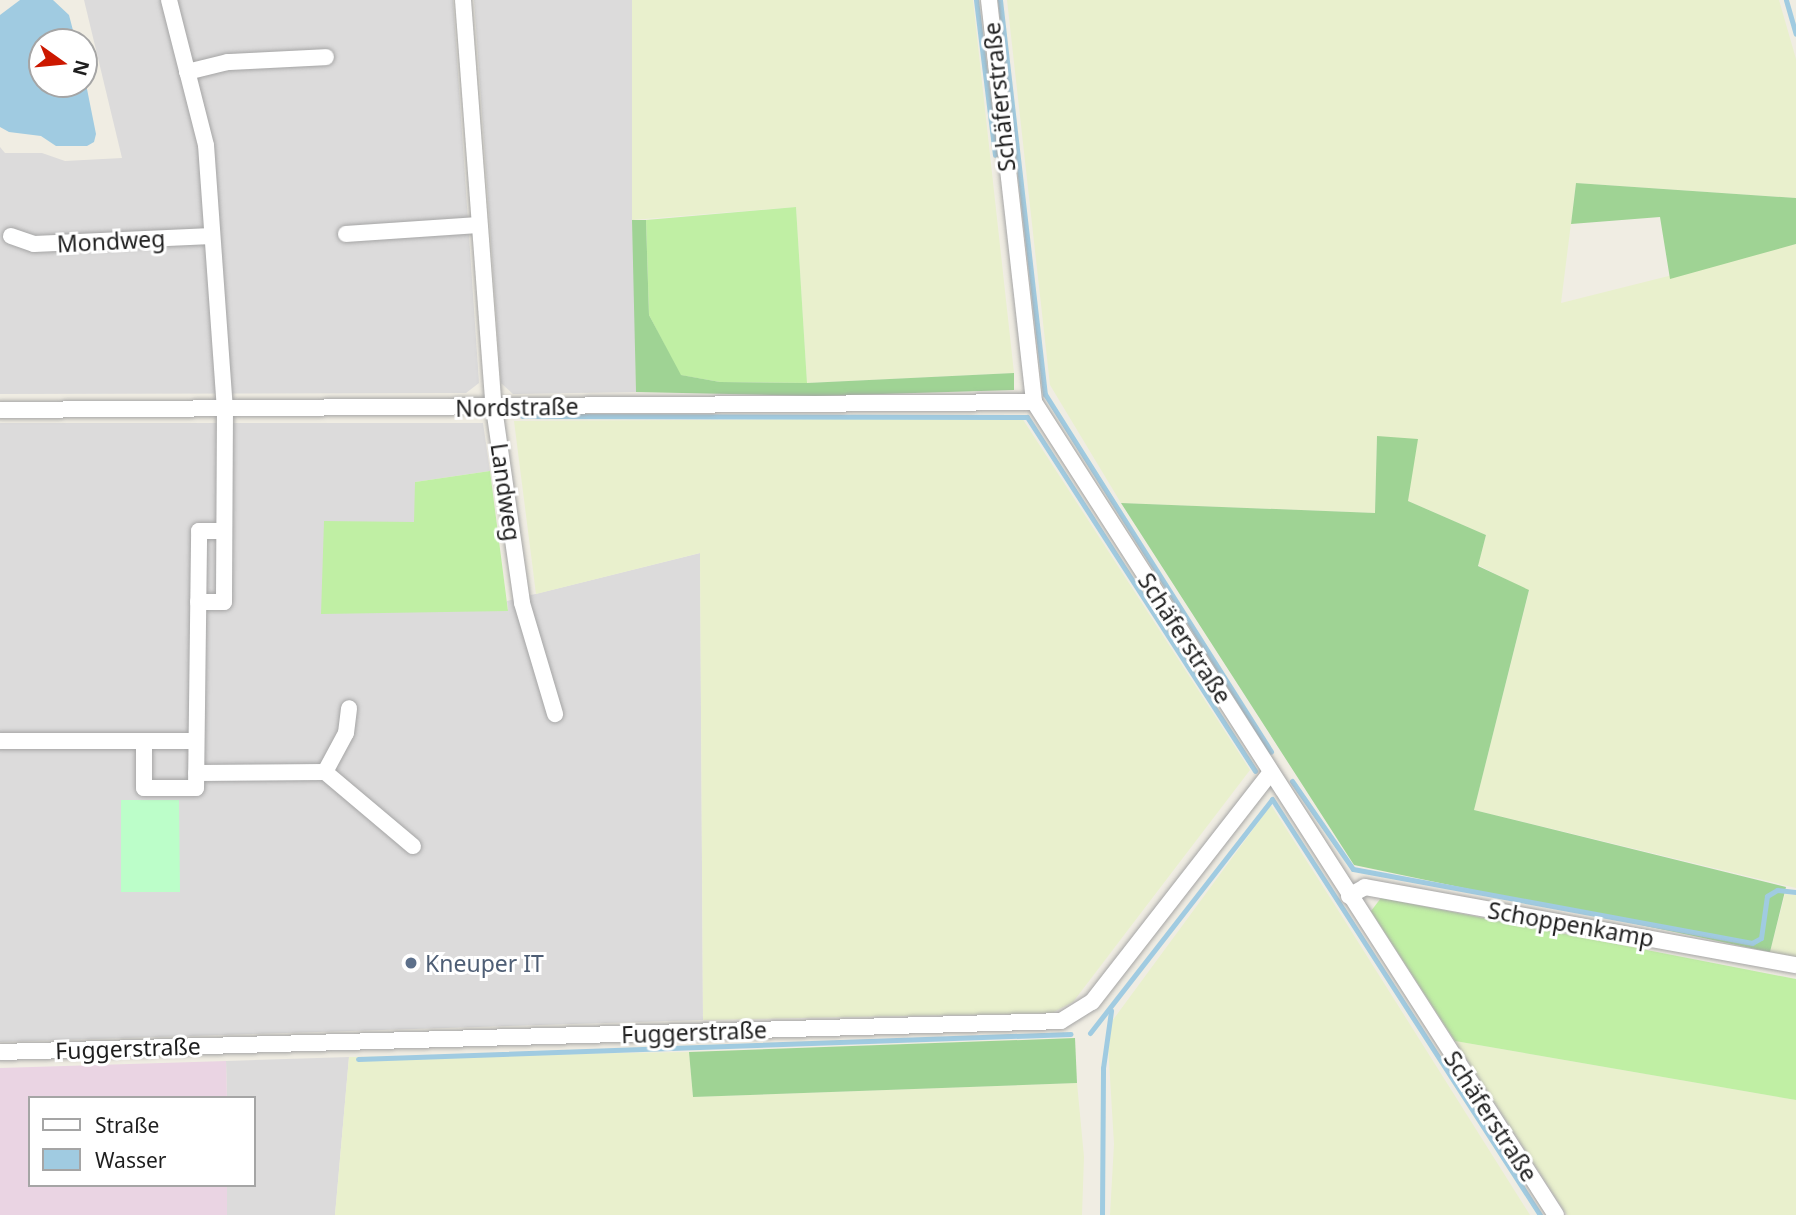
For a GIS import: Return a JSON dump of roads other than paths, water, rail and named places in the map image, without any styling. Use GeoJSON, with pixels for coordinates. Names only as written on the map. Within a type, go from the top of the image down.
{"type":"FeatureCollection","features":[{"type":"Feature","properties":{"kind":"street"},"geometry":{"type":"LineString","coordinates":[[169,0],[206,145],[225,408],[224,602],[198,602]]}},
{"type":"Feature","properties":{"kind":"street","name":"Landweg"},"geometry":{"type":"LineString","coordinates":[[463,0],[494,408],[522,603],[555,714]]}},
{"type":"Feature","properties":{"kind":"street","name":"Schäferstraße"},"geometry":{"type":"LineString","coordinates":[[989,0],[1034,402],[1556,1215]]}},
{"type":"Feature","properties":{"kind":"street"},"geometry":{"type":"LineString","coordinates":[[187,72],[228,62],[326,57]]}},
{"type":"Feature","properties":{"kind":"street"},"geometry":{"type":"LineString","coordinates":[[346,234],[478,225]]}},
{"type":"Feature","properties":{"kind":"street","name":"Mondweg"},"geometry":{"type":"LineString","coordinates":[[10,236],[34,244],[212,236]]}},
{"type":"Feature","properties":{"kind":"street","name":"Nordstraße"},"geometry":{"type":"LineString","coordinates":[[0,410],[1034,402]]}},
{"type":"Feature","properties":{"kind":"street"},"geometry":{"type":"LineString","coordinates":[[144,741],[144,789],[196,788],[199,531],[224,531]]}},
{"type":"Feature","properties":{"kind":"street"},"geometry":{"type":"LineString","coordinates":[[325,772],[346,733],[349,708]]}},
{"type":"Feature","properties":{"kind":"street"},"geometry":{"type":"LineString","coordinates":[[0,741],[196,741]]}},
{"type":"Feature","properties":{"kind":"street"},"geometry":{"type":"LineString","coordinates":[[196,773],[325,772],[413,846]]}},
{"type":"Feature","properties":{"kind":"street","name":"Fuggerstraße"},"geometry":{"type":"LineString","coordinates":[[0,1052],[1060,1021],[1092,1002],[1271,772]]}},
{"type":"Feature","properties":{"kind":"street","name":"Schoppenkamp"},"geometry":{"type":"LineString","coordinates":[[1349,896],[1365,887],[1796,965]]}},
{"type":"Feature","properties":{"kind":"water"},"geometry":{"type":"Polygon","coordinates":[[[20,0],[53,0],[69,15],[72,28],[28,28],[28,98],[89,98],[96,134],[94,142],[87,146],[56,146],[41,136],[9,132],[0,127],[0,15],[20,0]]]}},
{"type":"Feature","properties":{"kind":"waterway"},"geometry":{"type":"LineString","coordinates":[[976,0],[995,155]]}},
{"type":"Feature","properties":{"kind":"waterway"},"geometry":{"type":"LineString","coordinates":[[1000,0],[1045,394],[1271,751]]}},
{"type":"Feature","properties":{"kind":"waterway"},"geometry":{"type":"LineString","coordinates":[[1786,0],[1796,34]]}},
{"type":"Feature","properties":{"kind":"waterway"},"geometry":{"type":"LineString","coordinates":[[522,416],[1027,417],[1255,771]]}},
{"type":"Feature","properties":{"kind":"waterway"},"geometry":{"type":"LineString","coordinates":[[1292,781],[1353,869],[1752,943],[1761,938],[1767,896],[1777,890],[1796,892]]}},
{"type":"Feature","properties":{"kind":"waterway"},"geometry":{"type":"LineString","coordinates":[[1090,1033],[1272,799],[1540,1215]]}},
{"type":"Feature","properties":{"kind":"waterway"},"geometry":{"type":"LineString","coordinates":[[1102,1215],[1103,1068],[1111,1011]]}},
{"type":"Feature","properties":{"kind":"waterway"},"geometry":{"type":"LineString","coordinates":[[358,1059],[1071,1034]]}},
{"type":"Feature","properties":{"kind":"place","name":"Kneuper IT"},"geometry":{"type":"Point","coordinates":[411,963]}}]}
